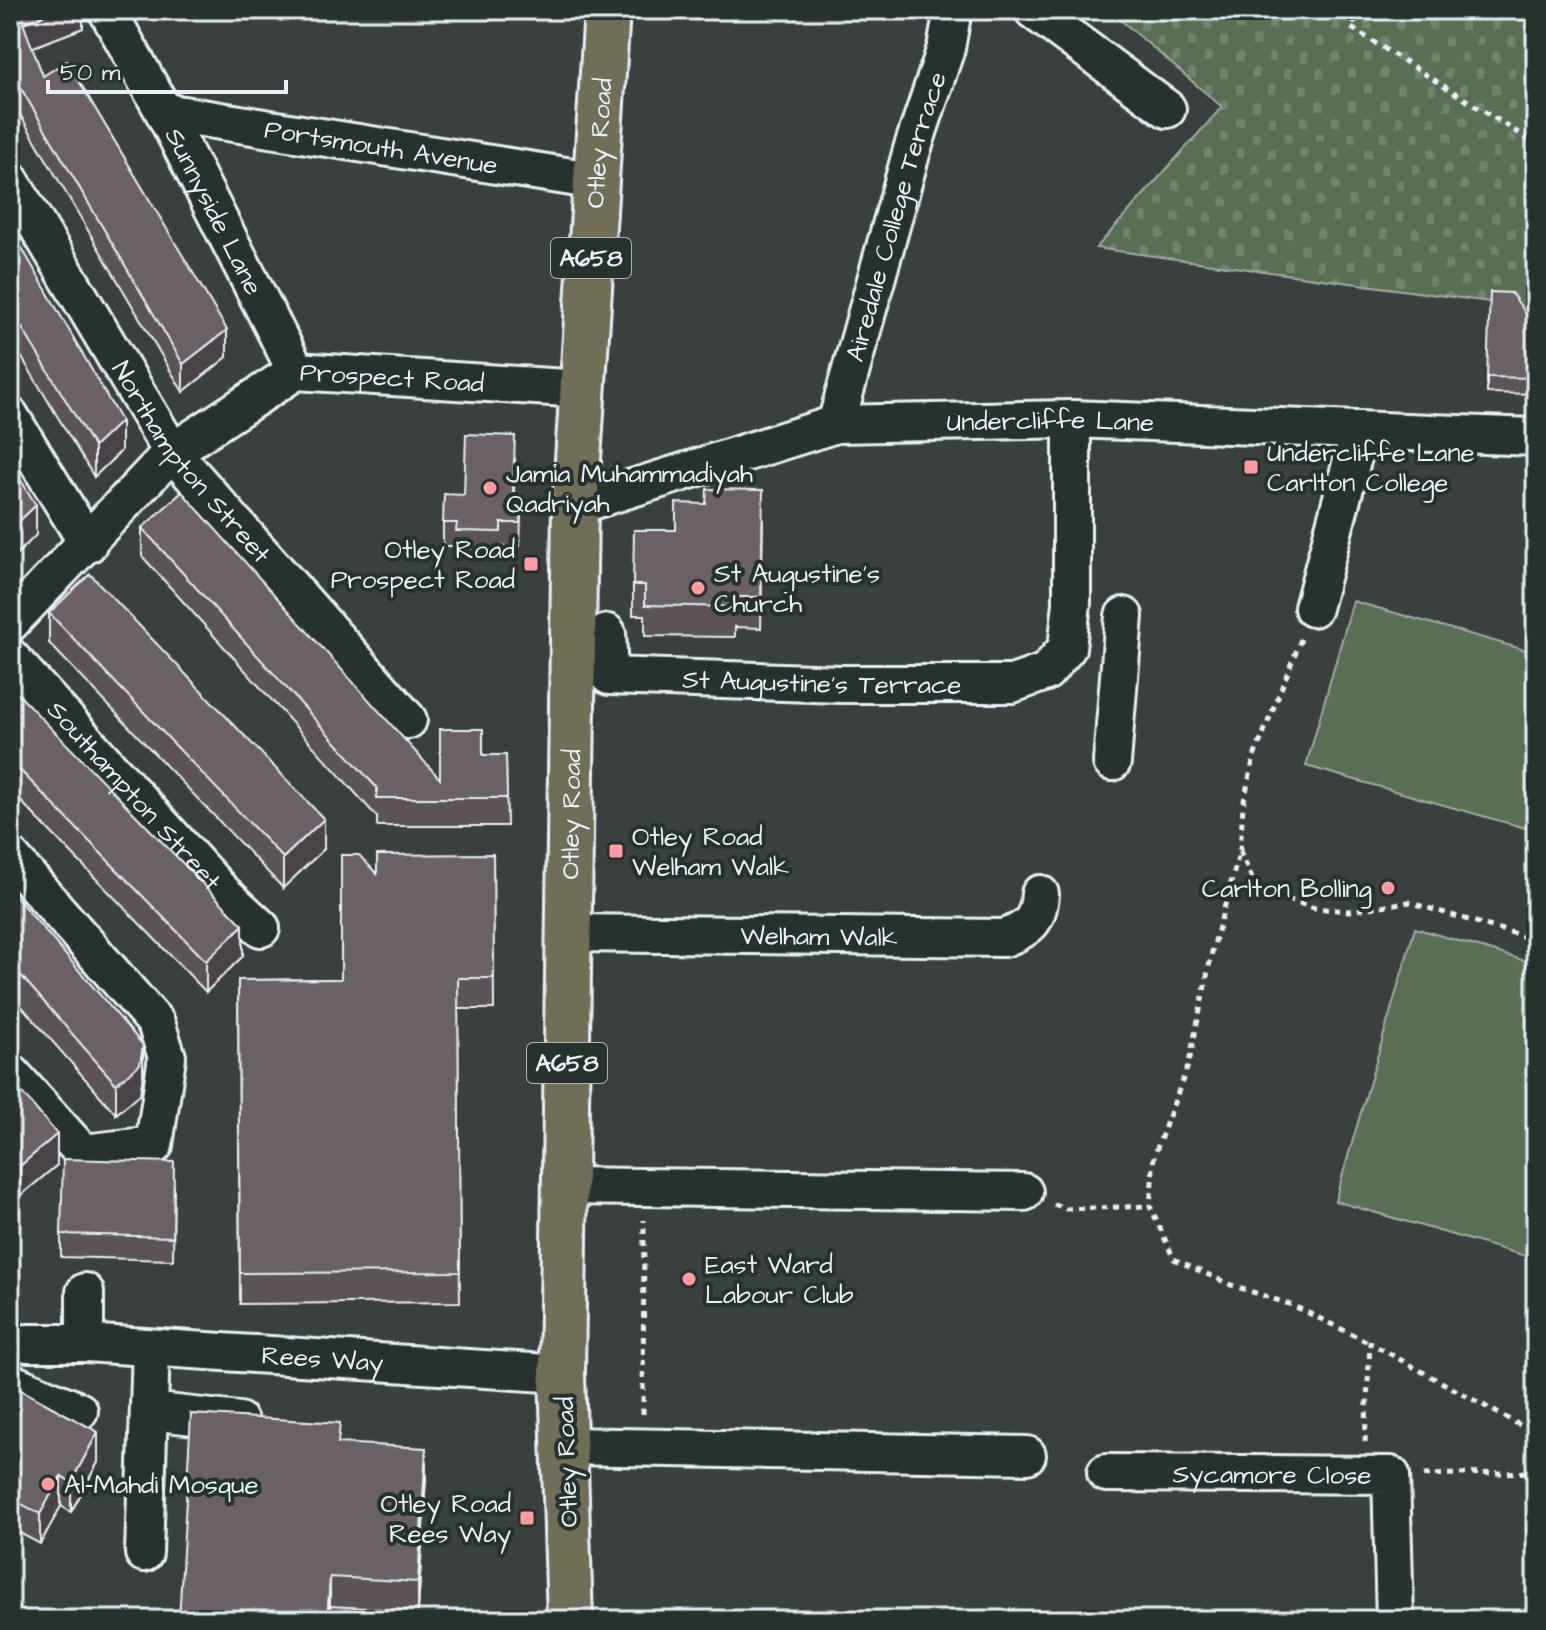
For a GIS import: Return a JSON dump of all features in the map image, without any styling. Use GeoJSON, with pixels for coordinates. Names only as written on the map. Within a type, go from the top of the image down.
{"type":"FeatureCollection","features":[{"type":"Feature","properties":{"kind":"main road","name":"Otley Road"},"geometry":{"type":"LineString","coordinates":[[570,1620],[567,1446],[562,1374],[575,506],[607,10]]}},
{"type":"Feature","properties":{"kind":"street","name":"Sunnyside Lane"},"geometry":{"type":"LineString","coordinates":[[107,10],[164,112],[296,371]]}},
{"type":"Feature","properties":{"kind":"street","name":"Airedale College Terrace"},"geometry":{"type":"LineString","coordinates":[[836,424],[912,150],[946,48],[953,10]]}},
{"type":"Feature","properties":{"kind":"street"},"geometry":{"type":"LineString","coordinates":[[1033,10],[1167,109]]}},
{"type":"Feature","properties":{"kind":"street","name":"Portsmouth Avenue"},"geometry":{"type":"LineString","coordinates":[[164,112],[597,181]]}},
{"type":"Feature","properties":{"kind":"street","name":"Northampton Street"},"geometry":{"type":"LineString","coordinates":[[10,180],[172,452],[408,720]]}},
{"type":"Feature","properties":{"kind":"street","name":"Prospect Road"},"geometry":{"type":"LineString","coordinates":[[10,623],[172,452],[296,371],[582,389]]}},
{"type":"Feature","properties":{"kind":"street"},"geometry":{"type":"LineString","coordinates":[[10,416],[88,544]]}},
{"type":"Feature","properties":{"kind":"street","name":"Undercliffe Lane"},"geometry":{"type":"LineString","coordinates":[[575,506],[836,424],[1072,419],[1536,437]]}},
{"type":"Feature","properties":{"kind":"street"},"geometry":{"type":"LineString","coordinates":[[1072,419],[1072,603],[1067,648],[1122,633],[1112,762]]}},
{"type":"Feature","properties":{"kind":"street"},"geometry":{"type":"LineString","coordinates":[[1313,608],[1360,430]]}},
{"type":"Feature","properties":{"kind":"street","name":"St Augustine's Terrace"},"geometry":{"type":"LineString","coordinates":[[607,633],[609,676],[624,677],[1012,684],[1046,672],[1067,648]]}},
{"type":"Feature","properties":{"kind":"street","name":"Southampton Street"},"geometry":{"type":"LineString","coordinates":[[10,657],[221,891],[261,928]]}},
{"type":"Feature","properties":{"kind":"street"},"geometry":{"type":"LineString","coordinates":[[10,856],[156,1023],[167,1057],[154,1145],[83,1153],[10,1072]]}},
{"type":"Feature","properties":{"kind":"street","name":"Welham Walk"},"geometry":{"type":"LineString","coordinates":[[571,933],[1004,938],[1029,928],[1039,911],[1040,894]]}},
{"type":"Feature","properties":{"kind":"street"},"geometry":{"type":"LineString","coordinates":[[564,1186],[1024,1192]]}},
{"type":"Feature","properties":{"kind":"street"},"geometry":{"type":"LineString","coordinates":[[10,1382],[64,1405],[55,1343],[85,1292]]}},
{"type":"Feature","properties":{"kind":"street","name":"Rees Way"},"geometry":{"type":"LineString","coordinates":[[55,1343],[562,1374]]}},
{"type":"Feature","properties":{"kind":"street"},"geometry":{"type":"LineString","coordinates":[[144,1553],[151,1348]]}},
{"type":"Feature","properties":{"kind":"street"},"geometry":{"type":"LineString","coordinates":[[149,1411],[266,1425]]}},
{"type":"Feature","properties":{"kind":"street"},"geometry":{"type":"LineString","coordinates":[[567,1446],[1027,1455]]}},
{"type":"Feature","properties":{"kind":"street","name":"Sycamore Close"},"geometry":{"type":"LineString","coordinates":[[1106,1473],[1377,1475],[1395,1620]]}},
{"type":"Feature","properties":{"kind":"path"},"geometry":{"type":"LineString","coordinates":[[1364,10],[1350,27],[1536,144]]}},
{"type":"Feature","properties":{"kind":"path"},"geometry":{"type":"LineString","coordinates":[[1313,608],[1254,757],[1243,805],[1240,850],[1212,952],[1189,1063],[1154,1156],[1150,1206],[1174,1259],[1231,1285],[1292,1305],[1370,1343],[1536,1434]]}},
{"type":"Feature","properties":{"kind":"path"},"geometry":{"type":"LineString","coordinates":[[1240,850],[1253,881],[1289,900],[1315,908],[1349,911],[1408,902],[1536,940]]}},
{"type":"Feature","properties":{"kind":"path"},"geometry":{"type":"LineString","coordinates":[[643,1447],[644,1187]]}},
{"type":"Feature","properties":{"kind":"path"},"geometry":{"type":"LineString","coordinates":[[1024,1192],[1066,1209],[1150,1206]]}},
{"type":"Feature","properties":{"kind":"path"},"geometry":{"type":"LineString","coordinates":[[1370,1343],[1377,1475],[1536,1472]]}},
{"type":"Feature","properties":{"kind":"green space"},"geometry":{"type":"Polygon","coordinates":[[[1109,10],[1536,10],[1536,338],[1511,305],[1096,248],[1222,107],[1109,10]]]}},
{"type":"Feature","properties":{"kind":"green space"},"geometry":{"type":"Polygon","coordinates":[[[1353,601],[1536,653],[1536,831],[1306,766],[1353,601]]]}},
{"type":"Feature","properties":{"kind":"green space"},"geometry":{"type":"Polygon","coordinates":[[[1415,928],[1536,964],[1536,1259],[1335,1201],[1415,928]]]}},
{"type":"Feature","properties":{"kind":"building"},"geometry":{"type":"Polygon","coordinates":[[[10,10],[57,10],[23,23],[43,76],[67,61],[227,330],[183,364],[15,78],[10,66],[10,10]]]}},
{"type":"Feature","properties":{"kind":"building"},"geometry":{"type":"Polygon","coordinates":[[[10,227],[121,421],[94,447],[10,308],[10,227]]]}},
{"type":"Feature","properties":{"kind":"building"},"geometry":{"type":"Polygon","coordinates":[[[1490,292],[1511,293],[1534,324],[1534,378],[1487,377],[1490,292]]]}},
{"type":"Feature","properties":{"kind":"building","name":"Jamia Muhammadiyah Qadriyah"},"geometry":{"type":"Polygon","coordinates":[[[466,434],[515,436],[513,493],[521,494],[520,523],[501,523],[501,532],[456,531],[457,523],[443,523],[444,494],[464,495],[466,434]]]}},
{"type":"Feature","properties":{"kind":"building"},"geometry":{"type":"Polygon","coordinates":[[[10,462],[36,505],[10,530],[10,462]]]}},
{"type":"Feature","properties":{"kind":"building","name":"St Augustine's Church"},"geometry":{"type":"Polygon","coordinates":[[[707,489],[763,490],[761,597],[735,597],[735,607],[645,605],[645,585],[633,585],[634,530],[676,530],[676,503],[706,504],[707,489]]]}},
{"type":"Feature","properties":{"kind":"building"},"geometry":{"type":"Polygon","coordinates":[[[182,492],[440,779],[440,729],[483,729],[483,755],[506,755],[507,798],[377,798],[377,788],[142,528],[182,492]]]}},
{"type":"Feature","properties":{"kind":"building"},"geometry":{"type":"Polygon","coordinates":[[[90,574],[324,819],[283,858],[49,613],[90,574]]]}},
{"type":"Feature","properties":{"kind":"building"},"geometry":{"type":"Polygon","coordinates":[[[10,686],[243,925],[206,961],[10,760],[10,686]]]}},
{"type":"Feature","properties":{"kind":"building"},"geometry":{"type":"Polygon","coordinates":[[[493,854],[494,978],[458,978],[460,1272],[240,1273],[238,980],[341,979],[341,855],[359,855],[377,874],[377,855],[493,854]]]}},
{"type":"Feature","properties":{"kind":"building"},"geometry":{"type":"Polygon","coordinates":[[[10,890],[143,1045],[140,1064],[116,1084],[10,963],[10,890]]]}},
{"type":"Feature","properties":{"kind":"building"},"geometry":{"type":"Polygon","coordinates":[[[10,1079],[57,1134],[20,1166],[10,1155],[10,1079]]]}},
{"type":"Feature","properties":{"kind":"building"},"geometry":{"type":"Polygon","coordinates":[[[63,1159],[174,1162],[173,1237],[61,1234],[63,1159]]]}},
{"type":"Feature","properties":{"kind":"building","name":"Al‐Mahdi Mosque"},"geometry":{"type":"Polygon","coordinates":[[[10,1384],[98,1432],[71,1482],[61,1476],[40,1514],[10,1498],[10,1384]]]}},
{"type":"Feature","properties":{"kind":"building"},"geometry":{"type":"Polygon","coordinates":[[[191,1414],[340,1423],[338,1443],[426,1448],[418,1582],[330,1577],[327,1620],[179,1620],[191,1414]]]}},
{"type":"Feature","properties":{"kind":"place","name":"Undercliffe Lane Carlton College"},"geometry":{"type":"Point","coordinates":[1251,467]}},
{"type":"Feature","properties":{"kind":"place","name":"Jamia Muhammadiyah Qadriyah"},"geometry":{"type":"Point","coordinates":[490,488]}},
{"type":"Feature","properties":{"kind":"place","name":"Otley Road Prospect Road"},"geometry":{"type":"Point","coordinates":[531,564]}},
{"type":"Feature","properties":{"kind":"place","name":"St Augustine's Church"},"geometry":{"type":"Point","coordinates":[698,588]}},
{"type":"Feature","properties":{"kind":"place","name":"Otley Road Welham Walk"},"geometry":{"type":"Point","coordinates":[616,851]}},
{"type":"Feature","properties":{"kind":"place","name":"Carlton Bolling"},"geometry":{"type":"Point","coordinates":[1388,888]}},
{"type":"Feature","properties":{"kind":"place","name":"East Ward Labour Club"},"geometry":{"type":"Point","coordinates":[689,1279]}},
{"type":"Feature","properties":{"kind":"place","name":"Al‐Mahdi Mosque"},"geometry":{"type":"Point","coordinates":[48,1484]}},
{"type":"Feature","properties":{"kind":"place","name":"Otley Road Rees Way"},"geometry":{"type":"Point","coordinates":[527,1518]}}]}
